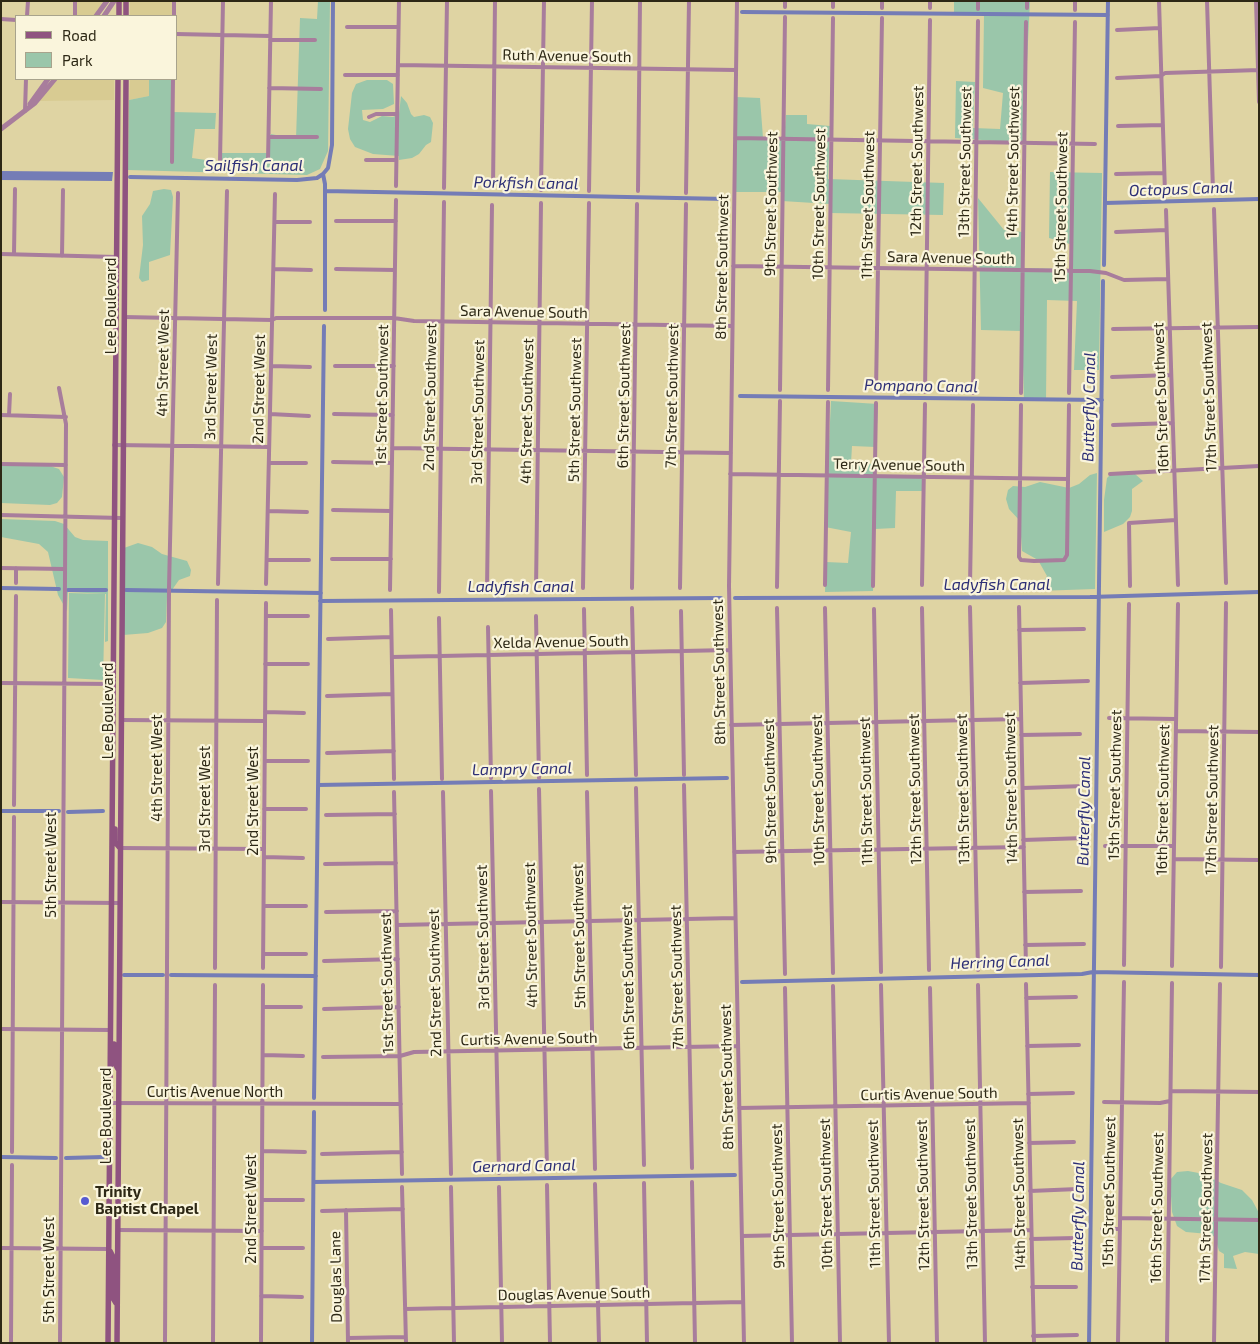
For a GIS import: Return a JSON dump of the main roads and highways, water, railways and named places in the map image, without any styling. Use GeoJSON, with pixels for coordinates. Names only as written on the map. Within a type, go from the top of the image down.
{"type":"FeatureCollection","features":[{"type":"Feature","properties":{"kind":"main road"},"geometry":{"type":"LineString","coordinates":[[119,15],[120,1]]}},
{"type":"Feature","properties":{"kind":"main road"},"geometry":{"type":"LineString","coordinates":[[126,1],[126,15]]}},
{"type":"Feature","properties":{"kind":"main road","name":"Lee Boulevard"},"geometry":{"type":"LineString","coordinates":[[108,1343],[113,518],[118,80]]}},
{"type":"Feature","properties":{"kind":"main road","name":"Lee Boulevard"},"geometry":{"type":"LineString","coordinates":[[117,1343],[121,518],[126,80]]}},
{"type":"Feature","properties":{"kind":"main road"},"geometry":{"type":"LineString","coordinates":[[116,257],[120,266],[119,322],[123,330]]}},
{"type":"Feature","properties":{"kind":"main road"},"geometry":{"type":"LineString","coordinates":[[112,684],[116,690],[116,732],[121,741]]}},
{"type":"Feature","properties":{"kind":"main road"},"geometry":{"type":"LineString","coordinates":[[112,793],[115,796],[115,842],[120,848]]}},
{"type":"Feature","properties":{"kind":"main road"},"geometry":{"type":"LineString","coordinates":[[110,1030],[114,1037],[114,1062],[118,1071]]}},
{"type":"Feature","properties":{"kind":"main road"},"geometry":{"type":"LineString","coordinates":[[109,1176],[112,1181],[113,1225],[118,1230]]}},
{"type":"Feature","properties":{"kind":"main road"},"geometry":{"type":"LineString","coordinates":[[109,1249],[113,1257],[113,1298],[117,1305]]}},
{"type":"Feature","properties":{"kind":"water"},"geometry":{"type":"Polygon","coordinates":[[[1,171],[113,172],[112,181],[1,180],[1,171]]]}},
{"type":"Feature","properties":{"kind":"waterway","name":"Sailfish Canal"},"geometry":{"type":"LineString","coordinates":[[130,177],[297,180],[317,178],[323,174],[328,168],[332,145],[333,1]]}},
{"type":"Feature","properties":{"kind":"waterway","name":"Butterfly Canal"},"geometry":{"type":"LineString","coordinates":[[1104,265],[1108,1]]}},
{"type":"Feature","properties":{"kind":"waterway"},"geometry":{"type":"LineString","coordinates":[[742,12],[1108,15]]}},
{"type":"Feature","properties":{"kind":"waterway"},"geometry":{"type":"LineString","coordinates":[[323,174],[325,184],[325,310]]}},
{"type":"Feature","properties":{"kind":"waterway","name":"Porkfish Canal"},"geometry":{"type":"LineString","coordinates":[[325,191],[727,199]]}},
{"type":"Feature","properties":{"kind":"waterway","name":"Octopus Canal"},"geometry":{"type":"LineString","coordinates":[[1105,203],[1259,199]]}},
{"type":"Feature","properties":{"kind":"waterway","name":"Butterfly Canal"},"geometry":{"type":"LineString","coordinates":[[1089,1343],[1103,281]]}},
{"type":"Feature","properties":{"kind":"waterway"},"geometry":{"type":"LineString","coordinates":[[314,1098],[324,326]]}},
{"type":"Feature","properties":{"kind":"waterway","name":"Pompano Canal"},"geometry":{"type":"LineString","coordinates":[[740,396],[1102,400]]}},
{"type":"Feature","properties":{"kind":"waterway","name":"Ladyfish Canal"},"geometry":{"type":"LineString","coordinates":[[1,588],[59,589]]}},
{"type":"Feature","properties":{"kind":"waterway","name":"Ladyfish Canal"},"geometry":{"type":"LineString","coordinates":[[68,590],[106,590]]}},
{"type":"Feature","properties":{"kind":"waterway","name":"Ladyfish Canal"},"geometry":{"type":"LineString","coordinates":[[126,590],[321,593]]}},
{"type":"Feature","properties":{"kind":"waterway","name":"Ladyfish Canal"},"geometry":{"type":"LineString","coordinates":[[735,598],[1090,597],[1259,592]]}},
{"type":"Feature","properties":{"kind":"waterway","name":"Ladyfish Canal"},"geometry":{"type":"LineString","coordinates":[[320,601],[721,598]]}},
{"type":"Feature","properties":{"kind":"waterway","name":"Lampry Canal"},"geometry":{"type":"LineString","coordinates":[[318,785],[727,778]]}},
{"type":"Feature","properties":{"kind":"waterway"},"geometry":{"type":"LineString","coordinates":[[1,811],[59,811]]}},
{"type":"Feature","properties":{"kind":"waterway"},"geometry":{"type":"LineString","coordinates":[[68,812],[103,811]]}},
{"type":"Feature","properties":{"kind":"waterway","name":"Herring Canal"},"geometry":{"type":"LineString","coordinates":[[742,982],[1082,974],[1093,972],[1259,975]]}},
{"type":"Feature","properties":{"kind":"waterway"},"geometry":{"type":"LineString","coordinates":[[124,975],[163,975]]}},
{"type":"Feature","properties":{"kind":"waterway"},"geometry":{"type":"LineString","coordinates":[[171,975],[316,976]]}},
{"type":"Feature","properties":{"kind":"waterway"},"geometry":{"type":"LineString","coordinates":[[312,1343],[314,1112]]}},
{"type":"Feature","properties":{"kind":"waterway"},"geometry":{"type":"LineString","coordinates":[[1,1157],[56,1158]]}},
{"type":"Feature","properties":{"kind":"waterway"},"geometry":{"type":"LineString","coordinates":[[66,1158],[103,1157]]}},
{"type":"Feature","properties":{"kind":"waterway","name":"Gernard Canal"},"geometry":{"type":"LineString","coordinates":[[314,1182],[735,1175]]}},
{"type":"Feature","properties":{"kind":"place","name":"Trinity Baptist Chapel"},"geometry":{"type":"Point","coordinates":[85,1201]}}]}
